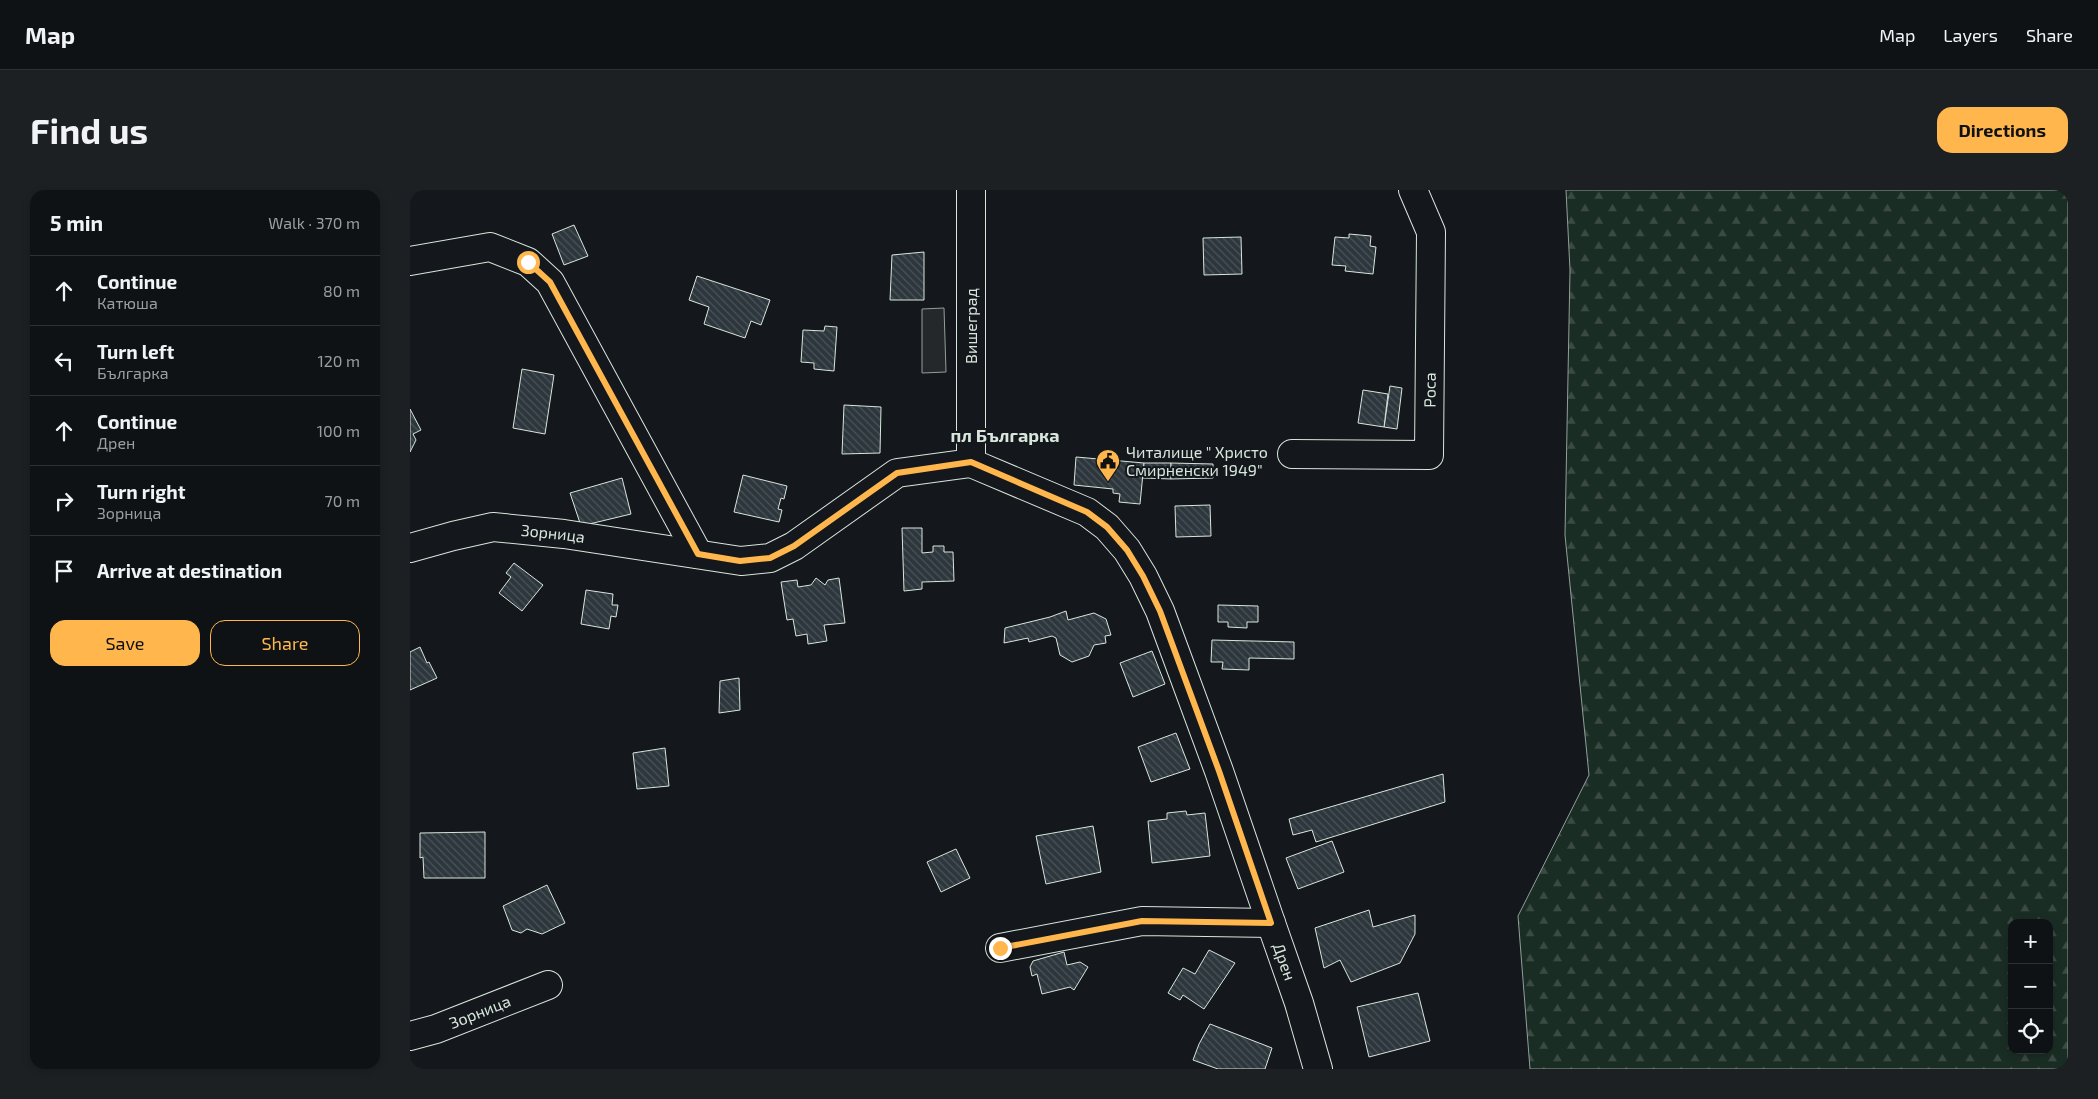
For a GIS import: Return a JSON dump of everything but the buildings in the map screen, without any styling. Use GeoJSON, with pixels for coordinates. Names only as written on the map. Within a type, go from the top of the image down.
{"type":"FeatureCollection","features":[{"type":"Feature","properties":{"kind":"street","name":"Вишеград"},"geometry":{"type":"LineString","coordinates":[[971,190],[971,462]]}},
{"type":"Feature","properties":{"kind":"street","name":"Роса"},"geometry":{"type":"LineString","coordinates":[[1292,454],[1429,455],[1431,232],[1413,190]]}},
{"type":"Feature","properties":{"kind":"street"},"geometry":{"type":"LineString","coordinates":[[410,262],[490,246],[528,262],[550,282],[698,554]]}},
{"type":"Feature","properties":{"kind":"street","name":"Дрен"},"geometry":{"type":"LineString","coordinates":[[971,462],[1087,512],[1107,527],[1127,550],[1143,576],[1160,611],[1219,771],[1299,1003],[1318,1069]]}},
{"type":"Feature","properties":{"kind":"street","name":"Зорница"},"geometry":{"type":"LineString","coordinates":[[410,548],[493,527],[564,534],[740,561],[770,558],[794,546],[897,473],[971,462]]}},
{"type":"Feature","properties":{"kind":"street"},"geometry":{"type":"LineString","coordinates":[[1000,948],[1142,921],[1271,923]]}},
{"type":"Feature","properties":{"kind":"street","name":"Зорница"},"geometry":{"type":"LineString","coordinates":[[410,1036],[436,1029],[548,986]]}},
{"type":"Feature","properties":{"kind":"green space"},"geometry":{"type":"Polygon","coordinates":[[[1566,190],[2068,190],[2068,1069],[1530,1069],[1518,916],[1589,775],[1565,535],[1570,270],[1566,190]]]}},
{"type":"Feature","properties":{"kind":"shaded area"},"geometry":{"type":"Polygon","coordinates":[[[944,308],[946,372],[922,373],[922,309],[944,308]]]}},
{"type":"Feature","properties":{"kind":"place","name":"Читалище \" Христо Смирненски 1949\""},"geometry":{"type":"Point","coordinates":[1108,482]}},
{"type":"Feature","properties":{"kind":"district","name":"пл Българка"},"geometry":{"type":"Point","coordinates":[1005,436]}},
{"type":"Feature","properties":{"kind":"route"},"geometry":{"type":"LineString","coordinates":[[528,262],[550,282],[698,554],[740,561],[770,558],[794,546],[897,473],[971,462],[1087,512],[1107,527],[1127,550],[1143,576],[1160,611],[1219,771],[1271,923],[1142,921],[1000,948]]}}]}
